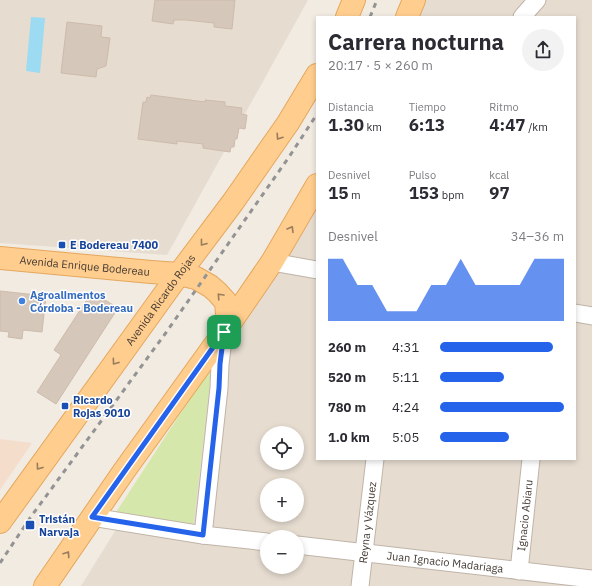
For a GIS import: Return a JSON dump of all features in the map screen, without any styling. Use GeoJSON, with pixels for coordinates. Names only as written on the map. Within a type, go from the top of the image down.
{"type":"FeatureCollection","features":[{"type":"Feature","properties":{"kind":"main road"},"geometry":{"type":"LineString","coordinates":[[347,16],[354,0]]}},
{"type":"Feature","properties":{"kind":"main road"},"geometry":{"type":"LineString","coordinates":[[407,16],[414,0]]}},
{"type":"Feature","properties":{"kind":"main road","name":"Avenida Ricardo Rojas"},"geometry":{"type":"LineString","coordinates":[[0,522],[179,274],[233,202],[288,123],[316,77]]}},
{"type":"Feature","properties":{"kind":"main road"},"geometry":{"type":"LineString","coordinates":[[45,586],[272,262],[316,187]]}},
{"type":"Feature","properties":{"kind":"main road","name":"Avenida Enrique Bodereau"},"geometry":{"type":"LineString","coordinates":[[0,258],[179,274],[196,278],[210,286],[226,302],[227,308],[224,332]]}},
{"type":"Feature","properties":{"kind":"street"},"geometry":{"type":"LineString","coordinates":[[523,16],[538,0]]}},
{"type":"Feature","properties":{"kind":"street"},"geometry":{"type":"LineString","coordinates":[[538,0],[540,16]]}},
{"type":"Feature","properties":{"kind":"street"},"geometry":{"type":"LineString","coordinates":[[272,262],[316,270]]}},
{"type":"Feature","properties":{"kind":"street"},"geometry":{"type":"LineString","coordinates":[[576,313],[592,316]]}},
{"type":"Feature","properties":{"kind":"street"},"geometry":{"type":"LineString","coordinates":[[203,535],[224,332]]}},
{"type":"Feature","properties":{"kind":"street","name":"Reyna y Vázquez"},"geometry":{"type":"LineString","coordinates":[[360,586],[375,460]]}},
{"type":"Feature","properties":{"kind":"street","name":"Ignacio Abiaru"},"geometry":{"type":"LineString","coordinates":[[519,571],[531,460]]}},
{"type":"Feature","properties":{"kind":"street"},"geometry":{"type":"LineString","coordinates":[[92,517],[203,535],[260,541]]}},
{"type":"Feature","properties":{"kind":"street","name":"Juan Ignacio Madariaga"},"geometry":{"type":"LineString","coordinates":[[304,546],[592,579]]}},
{"type":"Feature","properties":{"kind":"shaded area"},"geometry":{"type":"Polygon","coordinates":[[[0,0],[308,0],[167,255],[0,243],[0,0]]]}},
{"type":"Feature","properties":{"kind":"shaded area"},"geometry":{"type":"Polygon","coordinates":[[[425,0],[592,0],[592,586],[81,586],[316,207],[316,460],[576,460],[576,16],[418,16],[425,0]]]}},
{"type":"Feature","properties":{"kind":"shaded area"},"geometry":{"type":"Polygon","coordinates":[[[0,439],[32,443],[0,490],[0,439]]]}},
{"type":"Feature","properties":{"kind":"green space"},"geometry":{"type":"Polygon","coordinates":[[[212,365],[193,527],[113,517],[212,365]]]}},
{"type":"Feature","properties":{"kind":"water"},"geometry":{"type":"Polygon","coordinates":[[[31,17],[45,18],[40,73],[26,71],[31,17]]]}},
{"type":"Feature","properties":{"kind":"building"},"geometry":{"type":"Polygon","coordinates":[[[155,0],[235,0],[232,29],[214,27],[214,23],[186,20],[174,20],[173,24],[152,21],[155,0]]]}},
{"type":"Feature","properties":{"kind":"building"},"geometry":{"type":"Polygon","coordinates":[[[67,22],[102,26],[101,37],[110,38],[106,66],[97,69],[96,77],[61,73],[67,22]]]}},
{"type":"Feature","properties":{"kind":"building"},"geometry":{"type":"Polygon","coordinates":[[[151,95],[205,102],[205,100],[225,102],[225,106],[242,108],[241,114],[247,115],[245,129],[239,128],[234,147],[231,147],[230,152],[203,148],[203,144],[177,141],[177,144],[138,139],[143,102],[146,102],[147,97],[150,98],[151,95]]]}},
{"type":"Feature","properties":{"kind":"building"},"geometry":{"type":"Polygon","coordinates":[[[0,291],[46,296],[42,332],[23,330],[22,339],[8,337],[9,332],[0,331],[0,291]]]}},
{"type":"Feature","properties":{"kind":"building"},"geometry":{"type":"Polygon","coordinates":[[[92,292],[118,308],[56,404],[37,392],[61,355],[54,350],[92,292]]]}},
{"type":"Feature","properties":{"kind":"railway"},"geometry":{"type":"LineString","coordinates":[[370,16],[377,0]]}},
{"type":"Feature","properties":{"kind":"railway"},"geometry":{"type":"LineString","coordinates":[[0,563],[30,518],[165,334],[289,157],[316,116]]}},
{"type":"Feature","properties":{"kind":"place","name":"E Bodereau 7400"},"geometry":{"type":"Point","coordinates":[62,245]}},
{"type":"Feature","properties":{"kind":"place","name":"Agroalimentos Córdoba - Bodereau"},"geometry":{"type":"Point","coordinates":[22,301]}},
{"type":"Feature","properties":{"kind":"place","name":"Ricardo Rojas 9010"},"geometry":{"type":"Point","coordinates":[65,406]}},
{"type":"Feature","properties":{"kind":"place","name":"Tristán Narvaja"},"geometry":{"type":"Point","coordinates":[30,525]}},
{"type":"Feature","properties":{"kind":"route"},"geometry":{"type":"LineString","coordinates":[[224,332],[203,535],[92,517],[156,426],[224,332]]}}]}
